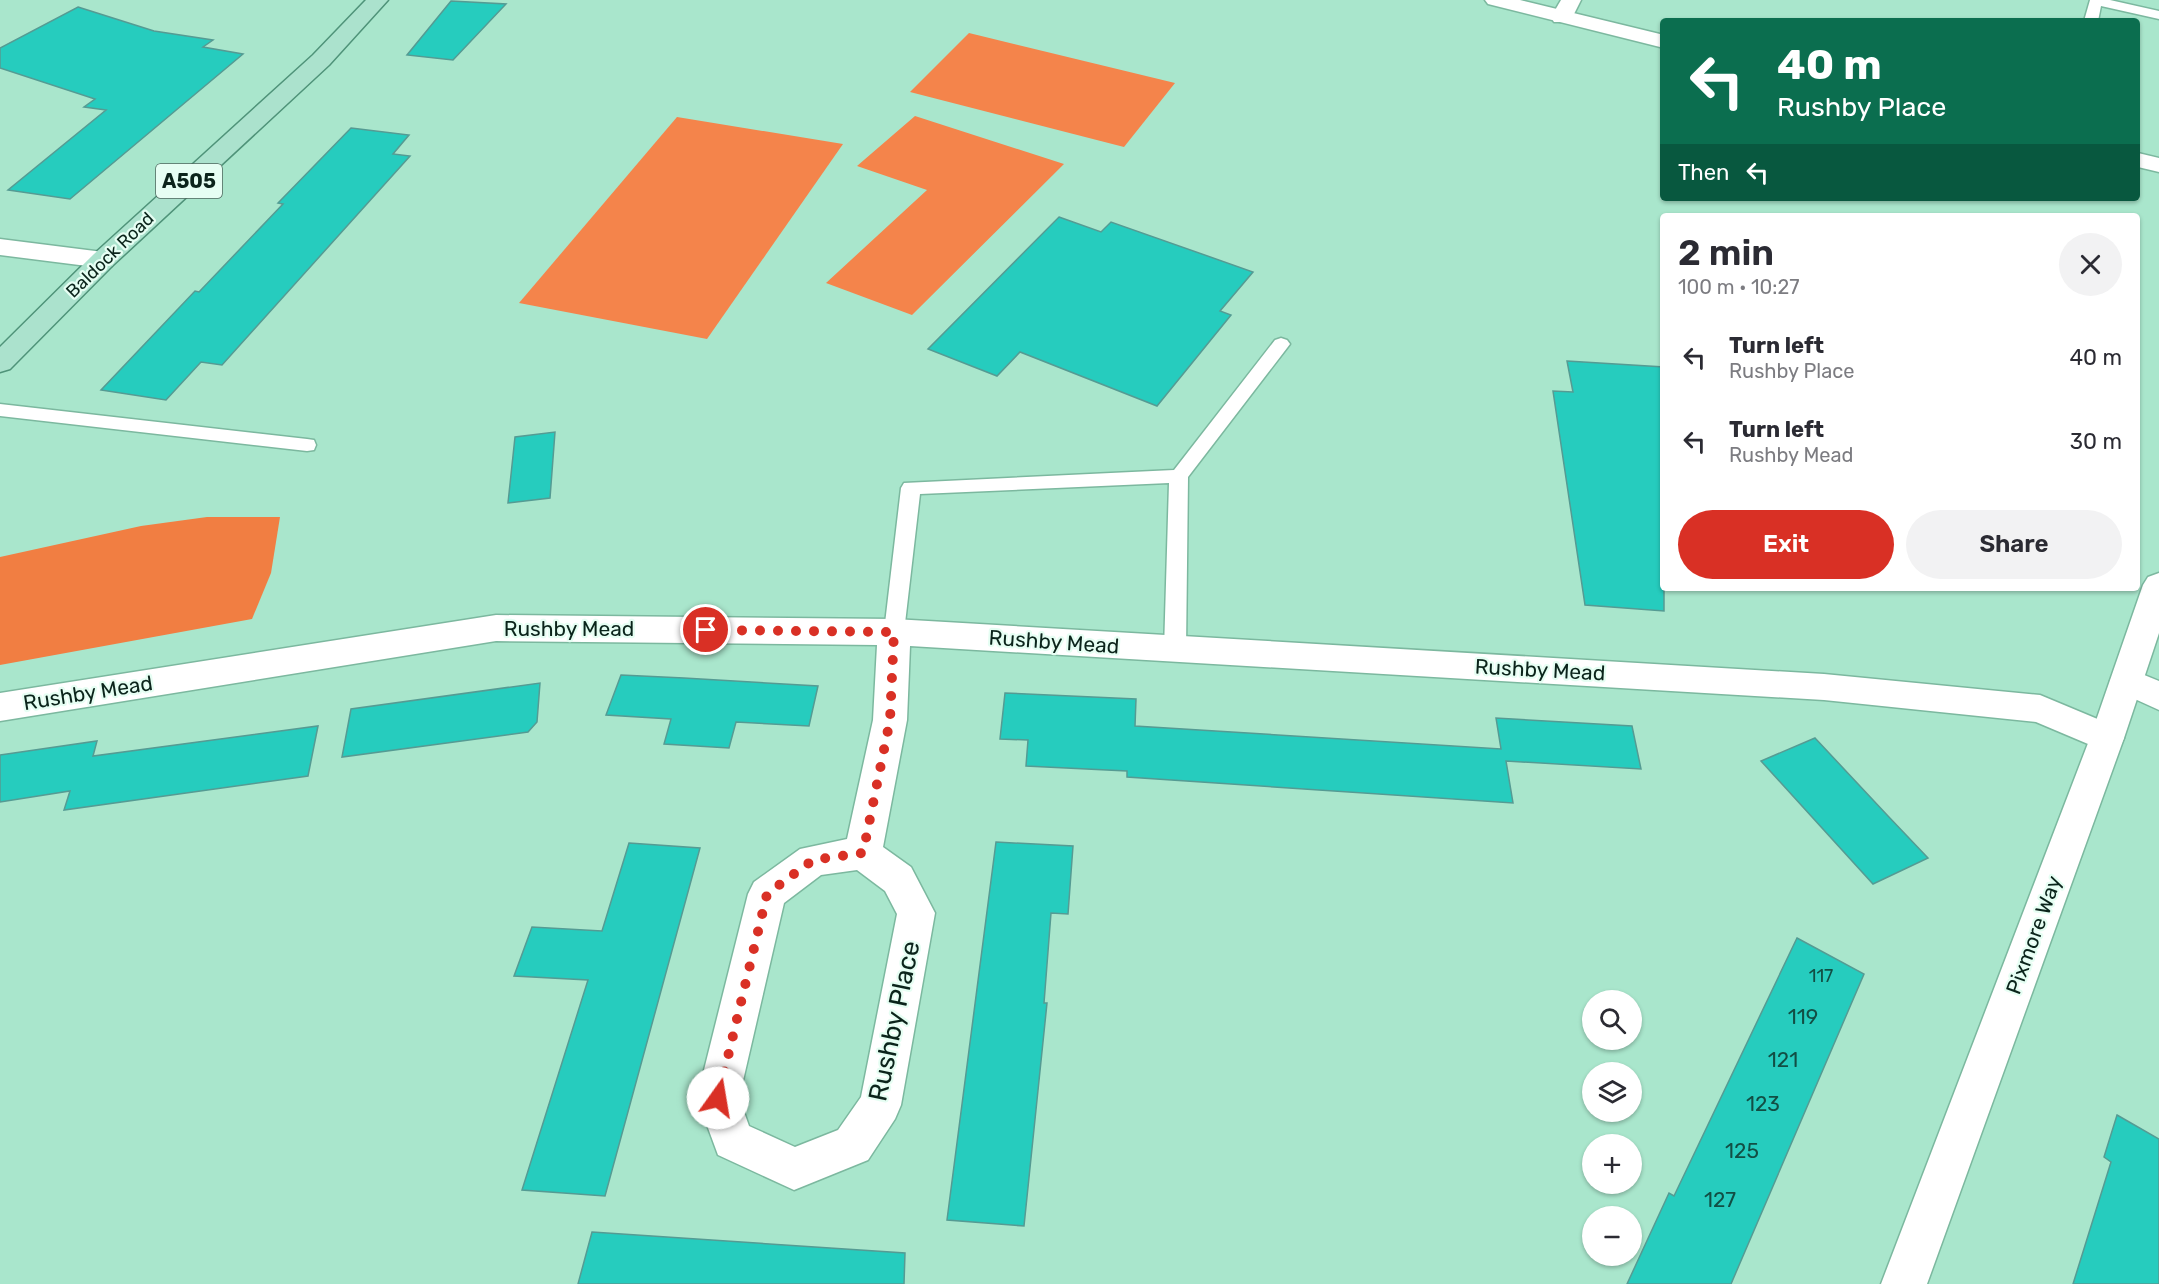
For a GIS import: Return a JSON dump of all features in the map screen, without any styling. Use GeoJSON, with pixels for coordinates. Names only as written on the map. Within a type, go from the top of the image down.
{"type":"FeatureCollection","features":[{"type":"Feature","properties":{"kind":"main road","name":"Baldock Road"},"geometry":{"type":"LineString","coordinates":[[0,363],[103,260],[321,60],[378,0]]}},
{"type":"Feature","properties":{"kind":"street"},"geometry":{"type":"LineString","coordinates":[[1495,0],[1567,8],[1660,41]]}},
{"type":"Feature","properties":{"kind":"street"},"geometry":{"type":"LineString","coordinates":[[0,247],[103,260]]}},
{"type":"Feature","properties":{"kind":"street","name":"Pixmore Way"},"geometry":{"type":"LineString","coordinates":[[1904,1284],[2107,738],[2159,585]]}},
{"type":"Feature","properties":{"kind":"street","name":"Rushby Mead"},"geometry":{"type":"LineString","coordinates":[[0,707],[496,628],[894,632],[1824,687],[2040,710],[2107,738]]}},
{"type":"Feature","properties":{"kind":"street"},"geometry":{"type":"LineString","coordinates":[[863,853],[890,720],[894,632]]}},
{"type":"Feature","properties":{"kind":"street"},"geometry":{"type":"LineString","coordinates":[[2127,681],[2159,696]]}},
{"type":"Feature","properties":{"kind":"street","name":"Rushby Place"},"geometry":{"type":"LineString","coordinates":[[863,853],[898,879],[916,913],[880,1105],[853,1145],[794,1169],[733,1140],[718,1098],[767,894],[813,860],[863,853]]}},
{"type":"Feature","properties":{"kind":"lane"},"geometry":{"type":"LineString","coordinates":[[2152,0],[2159,3]]}},
{"type":"Feature","properties":{"kind":"lane"},"geometry":{"type":"LineString","coordinates":[[2092,18],[2096,1],[2159,15]]}},
{"type":"Feature","properties":{"kind":"lane"},"geometry":{"type":"LineString","coordinates":[[1175,650],[1179,476],[1281,344]]}},
{"type":"Feature","properties":{"kind":"lane"},"geometry":{"type":"LineString","coordinates":[[0,410],[307,445]]}},
{"type":"Feature","properties":{"kind":"lane"},"geometry":{"type":"LineString","coordinates":[[894,632],[911,488],[1179,476]]}},
{"type":"Feature","properties":{"kind":"shaded area"},"geometry":{"type":"Polygon","coordinates":[[[969,33],[1175,83],[1124,147],[910,92],[969,33]]]}},
{"type":"Feature","properties":{"kind":"shaded area"},"geometry":{"type":"Polygon","coordinates":[[[915,116],[1064,164],[912,315],[826,283],[927,190],[857,166],[915,116]]]}},
{"type":"Feature","properties":{"kind":"shaded area"},"geometry":{"type":"Polygon","coordinates":[[[677,117],[843,144],[707,339],[519,303],[677,117]]]}},
{"type":"Feature","properties":{"kind":"shaded area"},"geometry":{"type":"Polygon","coordinates":[[[207,517],[280,517],[271,573],[252,619],[0,665],[0,557],[141,526],[207,517]]]}},
{"type":"Feature","properties":{"kind":"building"},"geometry":{"type":"Polygon","coordinates":[[[451,1],[506,4],[453,60],[407,55],[451,1]]]}},
{"type":"Feature","properties":{"kind":"building"},"geometry":{"type":"Polygon","coordinates":[[[78,7],[154,31],[213,40],[203,47],[243,54],[70,199],[8,190],[106,110],[84,107],[95,99],[0,68],[0,48],[78,7]]]}},
{"type":"Feature","properties":{"kind":"building"},"geometry":{"type":"Polygon","coordinates":[[[351,128],[409,135],[393,154],[410,156],[222,365],[201,362],[166,400],[101,390],[195,291],[199,292],[283,204],[278,203],[351,128]]]}},
{"type":"Feature","properties":{"kind":"building"},"geometry":{"type":"Polygon","coordinates":[[[1059,217],[1101,232],[1111,222],[1253,272],[1220,311],[1231,315],[1157,406],[1020,352],[997,376],[928,349],[1059,217]]]}},
{"type":"Feature","properties":{"kind":"building"},"geometry":{"type":"Polygon","coordinates":[[[1567,361],[1660,367],[1660,591],[1664,591],[1664,611],[1585,605],[1553,391],[1573,392],[1567,361]]]}},
{"type":"Feature","properties":{"kind":"building"},"geometry":{"type":"Polygon","coordinates":[[[555,432],[550,498],[508,503],[515,437],[555,432]]]}},
{"type":"Feature","properties":{"kind":"building"},"geometry":{"type":"Polygon","coordinates":[[[621,675],[818,686],[809,726],[736,722],[729,748],[664,744],[671,719],[606,715],[621,675]]]}},
{"type":"Feature","properties":{"kind":"building"},"geometry":{"type":"Polygon","coordinates":[[[540,683],[537,722],[528,732],[342,757],[351,709],[540,683]]]}},
{"type":"Feature","properties":{"kind":"building"},"geometry":{"type":"Polygon","coordinates":[[[1005,693],[1136,699],[1135,726],[1501,749],[1496,718],[1632,726],[1641,769],[1506,761],[1513,803],[1127,777],[1127,771],[1026,766],[1028,740],[1000,739],[1005,693]]]}},
{"type":"Feature","properties":{"kind":"building"},"geometry":{"type":"Polygon","coordinates":[[[318,726],[308,776],[64,810],[70,791],[0,802],[0,755],[97,741],[93,756],[318,726]]]}},
{"type":"Feature","properties":{"kind":"building"},"geometry":{"type":"Polygon","coordinates":[[[1815,738],[1928,858],[1873,884],[1761,761],[1815,738]]]}},
{"type":"Feature","properties":{"kind":"building"},"geometry":{"type":"Polygon","coordinates":[[[996,842],[1073,846],[1068,914],[1051,913],[1044,1003],[1047,1003],[1024,1226],[947,1220],[996,842]]]}},
{"type":"Feature","properties":{"kind":"building"},"geometry":{"type":"Polygon","coordinates":[[[629,843],[700,848],[605,1196],[522,1190],[588,980],[514,976],[532,927],[602,931],[629,843]]]}},
{"type":"Feature","properties":{"kind":"building"},"geometry":{"type":"Polygon","coordinates":[[[1797,938],[1864,974],[1731,1284],[1627,1284],[1635,1266],[1642,1266],[1642,1252],[1669,1193],[1674,1196],[1797,938]]]}},
{"type":"Feature","properties":{"kind":"building"},"geometry":{"type":"Polygon","coordinates":[[[2117,1115],[2159,1139],[2159,1284],[2073,1284],[2111,1162],[2104,1157],[2117,1115]]]}},
{"type":"Feature","properties":{"kind":"building"},"geometry":{"type":"Polygon","coordinates":[[[592,1232],[905,1253],[904,1284],[578,1284],[592,1232]]]}},
{"type":"Feature","properties":{"kind":"route"},"geometry":{"type":"LineString","coordinates":[[706,630],[894,632],[890,720],[863,853],[813,860],[767,894],[718,1098]]}}]}
